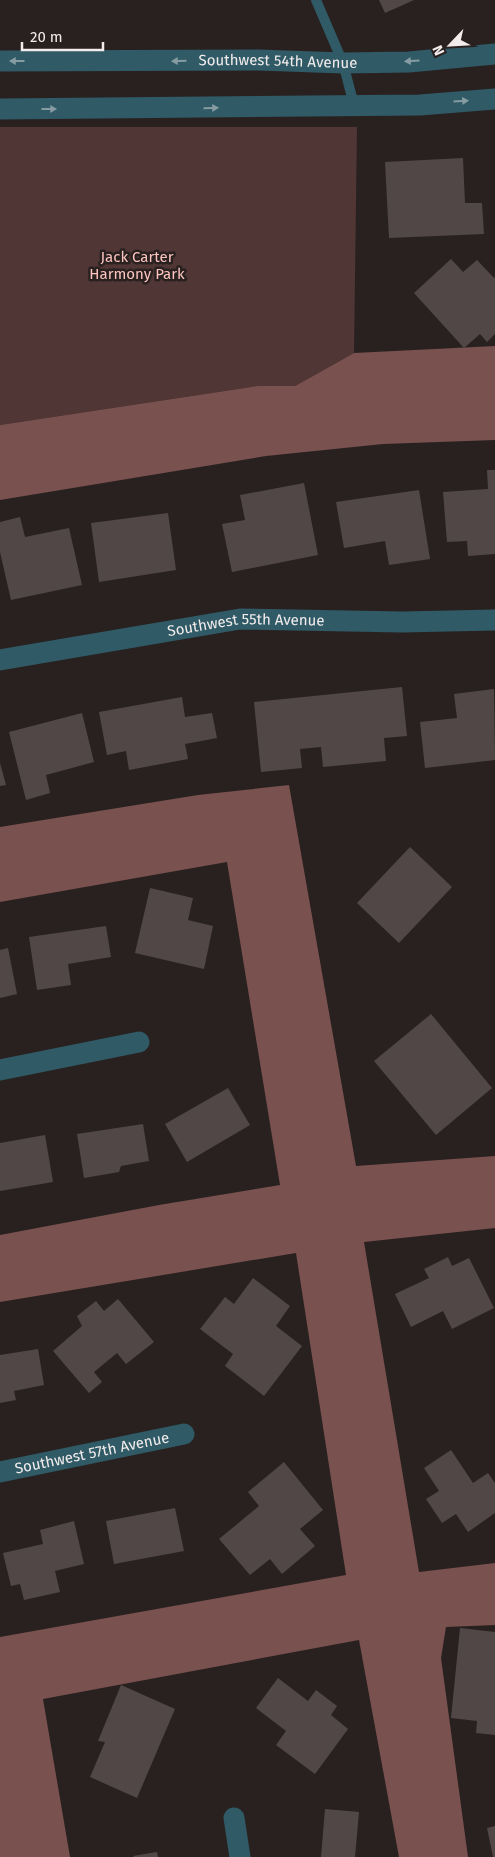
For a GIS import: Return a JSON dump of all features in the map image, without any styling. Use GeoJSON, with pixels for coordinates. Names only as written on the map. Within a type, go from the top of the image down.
{"type":"FeatureCollection","features":[{"type":"Feature","properties":{"kind":"street","name":"Southwest 54th Avenue"},"geometry":{"type":"LineString","coordinates":[[0,61],[258,60],[343,63],[409,62],[495,54]]}},
{"type":"Feature","properties":{"kind":"street"},"geometry":{"type":"LineString","coordinates":[[0,110],[242,108],[420,104],[495,99]]}},
{"type":"Feature","properties":{"kind":"street","name":"Southwest 55th Avenue"},"geometry":{"type":"LineString","coordinates":[[0,660],[240,619],[402,622],[495,620]]}},
{"type":"Feature","properties":{"kind":"street"},"geometry":{"type":"LineString","coordinates":[[0,1070],[139,1042]]}},
{"type":"Feature","properties":{"kind":"street","name":"Southwest 57th Avenue"},"geometry":{"type":"LineString","coordinates":[[0,1472],[184,1434]]}},
{"type":"Feature","properties":{"kind":"street"},"geometry":{"type":"LineString","coordinates":[[234,1818],[240,1857]]}},
{"type":"Feature","properties":{"kind":"lane"},"geometry":{"type":"LineString","coordinates":[[316,0],[343,63],[354,105]]}},
{"type":"Feature","properties":{"kind":"green space","name":"Jack Carter Harmony Park"},"geometry":{"type":"Polygon","coordinates":[[[0,127],[357,127],[354,353],[295,386],[257,386],[0,425],[0,127]]]}},
{"type":"Feature","properties":{"kind":"shaded area"},"geometry":{"type":"Polygon","coordinates":[[[495,346],[495,440],[383,444],[266,456],[0,500],[0,425],[257,386],[295,386],[354,353],[495,346]]]}},
{"type":"Feature","properties":{"kind":"shaded area"},"geometry":{"type":"Polygon","coordinates":[[[289,785],[356,1166],[495,1156],[495,1228],[364,1242],[419,1572],[495,1563],[495,1625],[446,1627],[441,1658],[468,1857],[399,1857],[359,1640],[43,1699],[70,1857],[0,1857],[0,1637],[346,1575],[296,1253],[0,1302],[0,1235],[159,1205],[280,1185],[227,862],[0,902],[0,827],[198,795],[289,785]]]}},
{"type":"Feature","properties":{"kind":"building"},"geometry":{"type":"Polygon","coordinates":[[[379,0],[414,0],[385,13],[379,0]]]}},
{"type":"Feature","properties":{"kind":"building"},"geometry":{"type":"Polygon","coordinates":[[[463,158],[465,203],[482,203],[484,234],[389,238],[385,162],[463,158]]]}},
{"type":"Feature","properties":{"kind":"building"},"geometry":{"type":"Polygon","coordinates":[[[451,259],[463,272],[477,260],[495,277],[495,334],[487,342],[480,334],[464,348],[414,293],[451,259]]]}},
{"type":"Feature","properties":{"kind":"building"},"geometry":{"type":"Polygon","coordinates":[[[487,470],[495,470],[495,554],[468,556],[467,541],[447,542],[443,492],[488,489],[487,470]]]}},
{"type":"Feature","properties":{"kind":"building"},"geometry":{"type":"Polygon","coordinates":[[[304,483],[318,555],[232,572],[222,524],[245,520],[240,495],[304,483]]]}},
{"type":"Feature","properties":{"kind":"building"},"geometry":{"type":"Polygon","coordinates":[[[419,490],[430,559],[389,565],[385,541],[344,548],[336,502],[419,490]]]}},
{"type":"Feature","properties":{"kind":"building"},"geometry":{"type":"Polygon","coordinates":[[[168,513],[176,570],[99,582],[91,523],[168,513]]]}},
{"type":"Feature","properties":{"kind":"building"},"geometry":{"type":"Polygon","coordinates":[[[20,517],[25,537],[69,528],[82,585],[11,600],[0,552],[0,522],[20,517]]]}},
{"type":"Feature","properties":{"kind":"building"},"geometry":{"type":"Polygon","coordinates":[[[402,687],[407,736],[384,738],[386,761],[323,767],[321,747],[300,749],[302,768],[261,772],[254,702],[402,687]]]}},
{"type":"Feature","properties":{"kind":"building"},"geometry":{"type":"Polygon","coordinates":[[[494,689],[495,760],[425,768],[420,722],[457,718],[454,694],[494,689]]]}},
{"type":"Feature","properties":{"kind":"building"},"geometry":{"type":"Polygon","coordinates":[[[182,697],[185,717],[212,713],[217,738],[185,744],[188,759],[129,770],[126,751],[107,755],[99,712],[182,697]]]}},
{"type":"Feature","properties":{"kind":"building"},"geometry":{"type":"Polygon","coordinates":[[[82,713],[94,762],[46,775],[50,793],[26,800],[9,732],[82,713]]]}},
{"type":"Feature","properties":{"kind":"building"},"geometry":{"type":"Polygon","coordinates":[[[0,763],[6,785],[0,786],[0,763]]]}},
{"type":"Feature","properties":{"kind":"building"},"geometry":{"type":"Polygon","coordinates":[[[410,847],[452,887],[399,943],[357,903],[410,847]]]}},
{"type":"Feature","properties":{"kind":"building"},"geometry":{"type":"Polygon","coordinates":[[[150,888],[193,898],[188,920],[213,926],[204,969],[135,953],[150,888]]]}},
{"type":"Feature","properties":{"kind":"building"},"geometry":{"type":"Polygon","coordinates":[[[106,926],[111,957],[68,964],[71,985],[37,990],[29,937],[106,926]]]}},
{"type":"Feature","properties":{"kind":"building"},"geometry":{"type":"Polygon","coordinates":[[[8,948],[17,994],[0,998],[0,950],[8,948]]]}},
{"type":"Feature","properties":{"kind":"building"},"geometry":{"type":"Polygon","coordinates":[[[431,1014],[492,1088],[436,1135],[374,1061],[431,1014]]]}},
{"type":"Feature","properties":{"kind":"building"},"geometry":{"type":"Polygon","coordinates":[[[228,1088],[250,1125],[187,1162],[165,1124],[228,1088]]]}},
{"type":"Feature","properties":{"kind":"building"},"geometry":{"type":"Polygon","coordinates":[[[143,1124],[149,1161],[121,1166],[119,1172],[84,1178],[77,1134],[143,1124]]]}},
{"type":"Feature","properties":{"kind":"building"},"geometry":{"type":"Polygon","coordinates":[[[45,1135],[53,1182],[0,1191],[0,1143],[45,1135]]]}},
{"type":"Feature","properties":{"kind":"building"},"geometry":{"type":"Polygon","coordinates":[[[448,1257],[452,1266],[469,1258],[494,1308],[452,1329],[443,1311],[411,1327],[395,1294],[429,1278],[424,1269],[448,1257]]]}},
{"type":"Feature","properties":{"kind":"building"},"geometry":{"type":"Polygon","coordinates":[[[253,1278],[290,1306],[276,1326],[302,1346],[264,1396],[225,1366],[233,1354],[200,1329],[225,1297],[234,1304],[253,1278]]]}},
{"type":"Feature","properties":{"kind":"building"},"geometry":{"type":"Polygon","coordinates":[[[118,1299],[154,1342],[126,1364],[117,1353],[94,1372],[102,1382],[89,1393],[53,1351],[82,1326],[77,1316],[96,1301],[104,1311],[118,1299]]]}},
{"type":"Feature","properties":{"kind":"building"},"geometry":{"type":"Polygon","coordinates":[[[38,1349],[44,1385],[14,1391],[16,1400],[0,1403],[0,1355],[38,1349]]]}},
{"type":"Feature","properties":{"kind":"building"},"geometry":{"type":"Polygon","coordinates":[[[451,1450],[473,1483],[488,1473],[495,1483],[495,1513],[468,1532],[456,1514],[442,1523],[426,1499],[439,1491],[424,1468],[451,1450]]]}},
{"type":"Feature","properties":{"kind":"building"},"geometry":{"type":"Polygon","coordinates":[[[284,1462],[323,1510],[300,1529],[315,1546],[282,1574],[270,1559],[250,1575],[219,1539],[259,1506],[248,1492],[284,1462]]]}},
{"type":"Feature","properties":{"kind":"building"},"geometry":{"type":"Polygon","coordinates":[[[175,1508],[184,1551],[114,1564],[106,1521],[175,1508]]]}},
{"type":"Feature","properties":{"kind":"building"},"geometry":{"type":"Polygon","coordinates":[[[74,1521],[84,1564],[55,1571],[60,1592],[24,1600],[20,1584],[11,1586],[3,1553],[43,1544],[40,1530],[74,1521]]]}},
{"type":"Feature","properties":{"kind":"building"},"geometry":{"type":"Polygon","coordinates":[[[460,1628],[495,1632],[495,1735],[476,1733],[477,1721],[451,1718],[460,1628]]]}},
{"type":"Feature","properties":{"kind":"building"},"geometry":{"type":"Polygon","coordinates":[[[278,1678],[308,1701],[316,1690],[337,1706],[331,1715],[348,1729],[315,1774],[276,1745],[286,1731],[256,1708],[278,1678]]]}},
{"type":"Feature","properties":{"kind":"building"},"geometry":{"type":"Polygon","coordinates":[[[121,1685],[175,1709],[137,1798],[90,1777],[105,1742],[98,1741],[121,1685]]]}},
{"type":"Feature","properties":{"kind":"building"},"geometry":{"type":"Polygon","coordinates":[[[325,1809],[359,1812],[355,1857],[321,1857],[325,1809]]]}},
{"type":"Feature","properties":{"kind":"building"},"geometry":{"type":"Polygon","coordinates":[[[495,1826],[495,1857],[493,1857],[487,1828],[495,1826]]]}},
{"type":"Feature","properties":{"kind":"building"},"geometry":{"type":"Polygon","coordinates":[[[157,1852],[158,1857],[133,1856],[157,1852]]]}}]}
